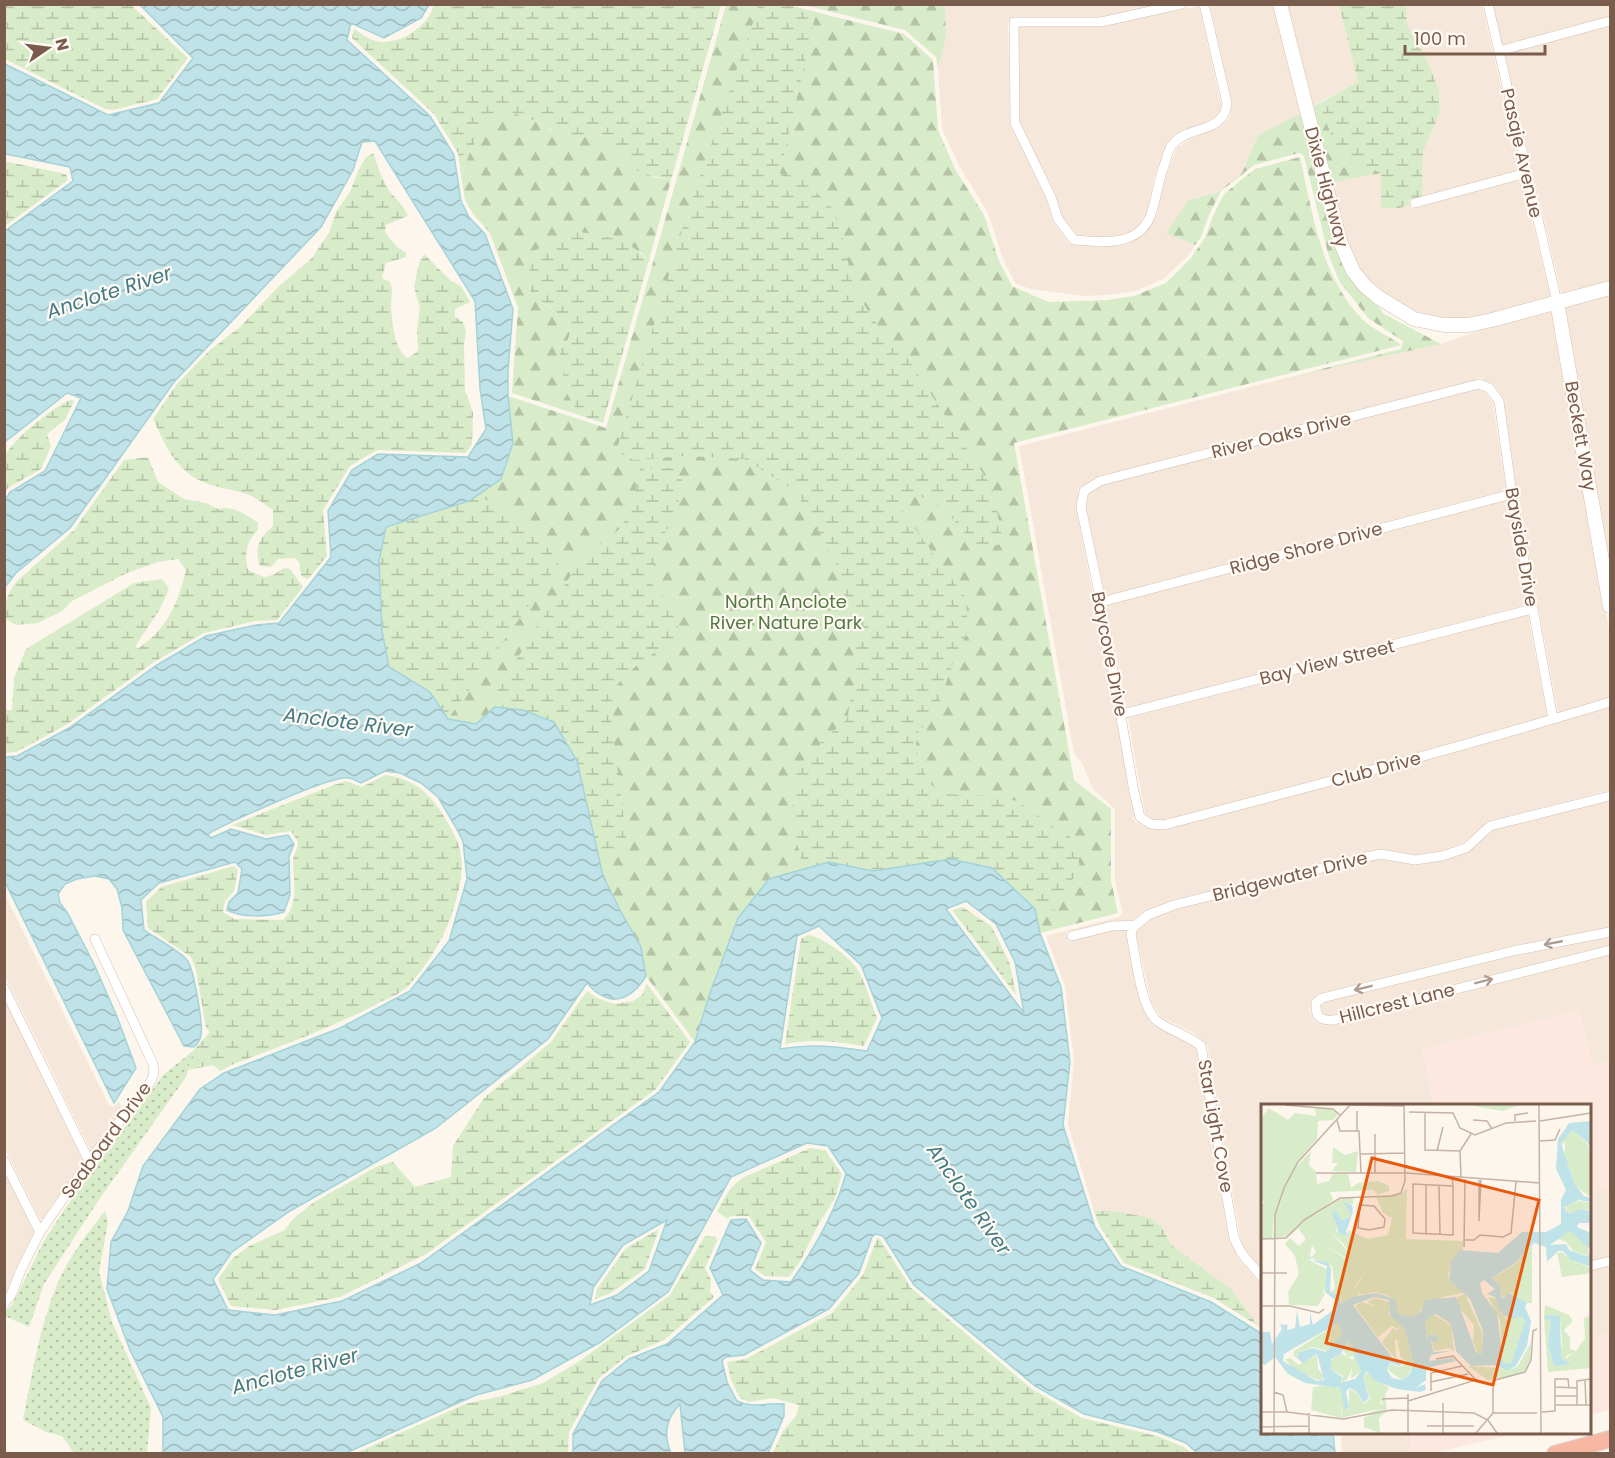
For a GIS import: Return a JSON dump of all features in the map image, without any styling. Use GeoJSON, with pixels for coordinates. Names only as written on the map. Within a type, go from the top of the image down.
{"type":"FeatureCollection","features":[{"type":"Feature","properties":{"kind":"highway"},"geometry":{"type":"LineString","coordinates":[[1555,1454],[1611,1439]]}},
{"type":"Feature","properties":{"kind":"street"},"geometry":{"type":"LineString","coordinates":[[1182,4],[1101,22],[1014,22],[1015,123],[1051,197],[1058,219],[1074,240],[1101,242],[1126,240],[1141,230],[1152,213],[1159,179],[1172,145],[1188,134],[1219,122],[1226,115],[1227,103],[1204,4]]}},
{"type":"Feature","properties":{"kind":"street","name":"Dixie Highway"},"geometry":{"type":"LineString","coordinates":[[1280,4],[1337,230],[1347,259],[1365,286],[1390,306],[1414,319],[1444,325],[1468,325],[1611,288]]}},
{"type":"Feature","properties":{"kind":"street","name":"Pasaje Avenue"},"geometry":{"type":"LineString","coordinates":[[1488,4],[1557,302]]}},
{"type":"Feature","properties":{"kind":"street"},"geometry":{"type":"LineString","coordinates":[[1499,51],[1611,21]]}},
{"type":"Feature","properties":{"kind":"street"},"geometry":{"type":"LineString","coordinates":[[1415,203],[1526,173]]}},
{"type":"Feature","properties":{"kind":"street","name":"Beckett Way"},"geometry":{"type":"LineString","coordinates":[[1557,302],[1611,606]]}},
{"type":"Feature","properties":{"kind":"street","name":"River Oaks Drive"},"geometry":{"type":"LineString","coordinates":[[1084,491],[1100,481],[1479,384]]}},
{"type":"Feature","properties":{"kind":"street","name":"Bayside Drive"},"geometry":{"type":"LineString","coordinates":[[1479,384],[1489,388],[1499,401],[1512,494],[1553,719]]}},
{"type":"Feature","properties":{"kind":"street","name":"Baycove Drive"},"geometry":{"type":"LineString","coordinates":[[1084,491],[1081,507],[1101,602],[1140,817]]}},
{"type":"Feature","properties":{"kind":"street","name":"Ridge Shore Drive"},"geometry":{"type":"LineString","coordinates":[[1101,602],[1512,494]]}},
{"type":"Feature","properties":{"kind":"street","name":"Bay View Street"},"geometry":{"type":"LineString","coordinates":[[1122,714],[1532,609]]}},
{"type":"Feature","properties":{"kind":"street","name":"Club Drive"},"geometry":{"type":"LineString","coordinates":[[1140,817],[1151,824],[1164,825],[1364,772],[1611,702]]}},
{"type":"Feature","properties":{"kind":"street","name":"Bridgewater Drive"},"geometry":{"type":"LineString","coordinates":[[1072,936],[1112,926],[1134,925],[1148,915],[1174,905],[1366,857],[1381,854],[1415,860],[1442,856],[1466,848],[1490,826],[1611,796]]}},
{"type":"Feature","properties":{"kind":"street","name":"Star Light Cove"},"geometry":{"type":"LineString","coordinates":[[1134,925],[1131,934],[1146,1004],[1157,1021],[1192,1038],[1201,1046],[1234,1238],[1242,1254],[1261,1275]]}},
{"type":"Feature","properties":{"kind":"street","name":"Hillcrest Lane"},"geometry":{"type":"LineString","coordinates":[[1611,932],[1513,951],[1322,998],[1316,1003],[1315,1011],[1318,1017],[1325,1021],[1334,1020],[1611,950]]}},
{"type":"Feature","properties":{"kind":"street","name":"Seaboard Drive"},"geometry":{"type":"LineString","coordinates":[[4,1304],[40,1232],[89,1161],[151,1081],[154,1073],[153,1064],[95,939]]}},
{"type":"Feature","properties":{"kind":"street"},"geometry":{"type":"LineString","coordinates":[[4,988],[89,1161]]}},
{"type":"Feature","properties":{"kind":"street"},"geometry":{"type":"LineString","coordinates":[[4,1161],[40,1232]]}},
{"type":"Feature","properties":{"kind":"street"},"geometry":{"type":"LineString","coordinates":[[1591,1266],[1611,1261]]}},
{"type":"Feature","properties":{"kind":"shaded area"},"geometry":{"type":"Polygon","coordinates":[[[945,5],[1158,5],[1100,17],[1014,17],[1008,23],[1010,125],[1046,199],[1053,222],[1069,243],[1074,245],[1101,247],[1126,245],[1144,234],[1157,214],[1164,180],[1177,148],[1190,139],[1221,127],[1230,118],[1232,102],[1210,5],[1274,5],[1301,113],[1258,135],[1242,173],[1216,193],[1189,200],[1167,232],[1195,245],[1188,256],[1163,279],[1136,291],[1107,295],[1085,296],[1030,289],[1015,283],[1003,259],[988,213],[960,167],[942,129],[938,68],[946,38],[945,5]]]}},
{"type":"Feature","properties":{"kind":"shaded area"},"geometry":{"type":"Polygon","coordinates":[[[1285,5],[1339,5],[1358,82],[1311,107],[1285,5]]]}},
{"type":"Feature","properties":{"kind":"shaded area"},"geometry":{"type":"Polygon","coordinates":[[[1406,5],[1482,5],[1520,170],[1422,196],[1423,151],[1440,113],[1439,90],[1426,58],[1407,25],[1406,5]]]}},
{"type":"Feature","properties":{"kind":"shaded area"},"geometry":{"type":"Polygon","coordinates":[[[1493,5],[1610,5],[1610,16],[1503,45],[1493,5]]]}},
{"type":"Feature","properties":{"kind":"shaded area"},"geometry":{"type":"Polygon","coordinates":[[[1199,6],[1221,104],[1221,113],[1216,118],[1186,130],[1167,143],[1154,178],[1147,212],[1137,227],[1124,235],[1102,237],[1077,235],[1063,217],[1056,195],[1020,122],[1019,27],[1100,27],[1199,6]]]}},
{"type":"Feature","properties":{"kind":"shaded area"},"geometry":{"type":"Polygon","coordinates":[[[1610,26],[1610,283],[1562,296],[1505,54],[1610,26]]]}},
{"type":"Feature","properties":{"kind":"shaded area"},"geometry":{"type":"Polygon","coordinates":[[[1381,173],[1400,208],[1410,204],[1411,209],[1522,179],[1551,299],[1468,320],[1444,320],[1417,314],[1393,301],[1369,282],[1358,268],[1346,240],[1330,183],[1381,173]]]}},
{"type":"Feature","properties":{"kind":"shaded area"},"geometry":{"type":"Polygon","coordinates":[[[1610,293],[1610,574],[1564,306],[1610,293]]]}},
{"type":"Feature","properties":{"kind":"shaded area"},"geometry":{"type":"Polygon","coordinates":[[[1553,308],[1610,635],[1610,697],[1558,713],[1517,492],[1504,400],[1494,385],[1483,378],[1099,476],[1077,490],[1079,493],[1076,508],[1117,716],[1135,816],[1133,818],[1136,823],[1147,828],[1165,829],[1365,777],[1610,707],[1610,790],[1489,821],[1463,843],[1441,851],[1415,855],[1382,849],[1366,852],[1173,900],[1146,910],[1134,920],[1111,921],[1066,932],[1068,942],[1112,930],[1127,930],[1126,936],[1142,1007],[1154,1025],[1188,1042],[1196,1049],[1229,1240],[1238,1258],[1261,1284],[1261,1328],[1231,1289],[1171,1245],[1163,1228],[1114,1211],[1094,1211],[1068,1124],[1074,1061],[1065,986],[1046,936],[1119,917],[1123,913],[1115,881],[1115,809],[1093,789],[1082,763],[1074,753],[1019,446],[1282,379],[1441,344],[1512,319],[1553,308]]]}},
{"type":"Feature","properties":{"kind":"shaded area"},"geometry":{"type":"Polygon","coordinates":[[[1478,389],[1485,392],[1493,403],[1506,490],[1105,596],[1086,506],[1089,494],[1102,485],[1478,389]]]}},
{"type":"Feature","properties":{"kind":"shaded area"},"geometry":{"type":"Polygon","coordinates":[[[1508,500],[1526,605],[1126,708],[1107,605],[1508,500]]]}},
{"type":"Feature","properties":{"kind":"shaded area"},"geometry":{"type":"Polygon","coordinates":[[[1528,615],[1547,716],[1363,768],[1164,820],[1153,819],[1145,814],[1128,718],[1528,615]]]}},
{"type":"Feature","properties":{"kind":"shaded area"},"geometry":{"type":"Polygon","coordinates":[[[1610,800],[1610,927],[1512,946],[1321,993],[1312,1000],[1310,1011],[1315,1022],[1325,1026],[1335,1025],[1610,955],[1610,1061],[1593,1067],[1579,1011],[1422,1049],[1434,1104],[1261,1104],[1261,1268],[1246,1252],[1240,1236],[1207,1045],[1194,1033],[1161,1017],[1151,1002],[1136,934],[1138,929],[1151,919],[1176,909],[1367,861],[1380,859],[1414,865],[1443,860],[1469,851],[1493,830],[1610,800]]]}},
{"type":"Feature","properties":{"kind":"shaded area"},"geometry":{"type":"Polygon","coordinates":[[[4,893],[109,1105],[114,1107],[119,1102],[123,1109],[91,1151],[5,976],[4,893]]]}},
{"type":"Feature","properties":{"kind":"shaded area"},"geometry":{"type":"Polygon","coordinates":[[[1610,937],[1610,945],[1333,1015],[1326,1016],[1321,1010],[1321,1005],[1325,1002],[1514,956],[1610,937]]]}},
{"type":"Feature","properties":{"kind":"shaded area"},"geometry":{"type":"Polygon","coordinates":[[[5,1000],[83,1161],[41,1221],[5,1149],[5,1000]]]}},
{"type":"Feature","properties":{"kind":"shaded area"},"geometry":{"type":"Polygon","coordinates":[[[1579,1010],[1593,1066],[1610,1061],[1610,1189],[1591,1192],[1591,1104],[1434,1104],[1422,1049],[1579,1010]]]}},
{"type":"Feature","properties":{"kind":"shaded area"},"geometry":{"type":"Polygon","coordinates":[[[5,1173],[34,1232],[5,1296],[5,1173]]]}},
{"type":"Feature","properties":{"kind":"shaded area"},"geometry":{"type":"Polygon","coordinates":[[[1610,1189],[1610,1256],[1591,1261],[1591,1192],[1610,1189]]]}},
{"type":"Feature","properties":{"kind":"shaded area"},"geometry":{"type":"Polygon","coordinates":[[[1610,1266],[1610,1334],[1591,1338],[1591,1271],[1610,1266]]]}},
{"type":"Feature","properties":{"kind":"shaded area"},"geometry":{"type":"Polygon","coordinates":[[[1610,1334],[1610,1410],[1591,1415],[1591,1338],[1610,1334]]]}},
{"type":"Feature","properties":{"kind":"shaded area"},"geometry":{"type":"Polygon","coordinates":[[[1341,1434],[1412,1434],[1409,1454],[1342,1453],[1341,1434]]]}},
{"type":"Feature","properties":{"kind":"shaded area"},"geometry":{"type":"Polygon","coordinates":[[[1412,1434],[1515,1434],[1433,1453],[1409,1453],[1412,1434]]]}},
{"type":"Feature","properties":{"kind":"green space"},"geometry":{"type":"Polygon","coordinates":[[[4,5],[131,5],[188,58],[157,99],[113,110],[105,109],[5,59],[4,5]]]}},
{"type":"Feature","properties":{"kind":"green space"},"geometry":{"type":"Polygon","coordinates":[[[434,5],[721,5],[671,180],[640,173],[618,154],[608,138],[600,134],[586,137],[564,136],[511,112],[489,121],[471,149],[461,175],[458,153],[434,114],[352,38],[354,29],[379,42],[389,42],[409,35],[425,22],[434,5]]]}},
{"type":"Feature","properties":{"kind":"green space","name":"North Anclote River Nature Park"},"geometry":{"type":"Polygon","coordinates":[[[726,5],[787,5],[904,34],[933,60],[938,130],[955,169],[984,215],[999,261],[1012,286],[1048,302],[1107,300],[1134,296],[1166,283],[1191,258],[1205,238],[1224,194],[1255,169],[1300,157],[1320,243],[1336,283],[1362,319],[1401,345],[1014,443],[1074,780],[1111,809],[1111,881],[1118,913],[1040,933],[1035,909],[873,871],[709,996],[695,1042],[646,976],[641,947],[603,876],[577,761],[476,724],[448,719],[390,667],[382,631],[379,561],[386,526],[469,501],[501,479],[513,443],[508,396],[606,428],[726,5]]]}},
{"type":"Feature","properties":{"kind":"green space"},"geometry":{"type":"Polygon","coordinates":[[[759,5],[787,5],[816,12],[780,174],[801,177],[831,207],[841,230],[854,289],[878,326],[900,347],[992,487],[1003,540],[998,545],[976,546],[946,511],[914,493],[897,504],[966,598],[968,631],[955,657],[934,718],[919,730],[915,749],[927,778],[942,794],[992,796],[1017,801],[1057,829],[1067,832],[1077,848],[1080,870],[1054,904],[1056,910],[1035,909],[992,868],[951,859],[873,871],[829,862],[803,868],[793,816],[795,777],[799,764],[818,755],[820,743],[847,719],[854,682],[853,623],[839,570],[807,509],[793,490],[745,459],[686,456],[634,460],[616,452],[685,220],[759,5]]]}},
{"type":"Feature","properties":{"kind":"green space"},"geometry":{"type":"Polygon","coordinates":[[[804,5],[945,5],[946,38],[938,68],[936,57],[905,30],[804,5]]]}},
{"type":"Feature","properties":{"kind":"green space"},"geometry":{"type":"Polygon","coordinates":[[[1339,5],[1406,5],[1407,25],[1426,58],[1439,90],[1440,113],[1423,151],[1422,196],[1409,200],[1410,204],[1400,208],[1381,208],[1381,173],[1340,154],[1325,120],[1320,103],[1358,82],[1339,5]]]}},
{"type":"Feature","properties":{"kind":"green space"},"geometry":{"type":"Polygon","coordinates":[[[1320,103],[1325,120],[1370,167],[1381,173],[1330,183],[1311,107],[1320,103]]]}},
{"type":"Feature","properties":{"kind":"green space"},"geometry":{"type":"Polygon","coordinates":[[[511,112],[551,130],[586,137],[600,134],[608,138],[618,154],[628,161],[654,177],[671,180],[648,263],[642,253],[617,241],[578,232],[533,251],[540,302],[553,309],[570,333],[568,340],[557,350],[561,355],[579,415],[512,393],[518,308],[490,233],[473,214],[465,200],[461,175],[471,149],[489,121],[511,112]]]}},
{"type":"Feature","properties":{"kind":"green space"},"geometry":{"type":"Polygon","coordinates":[[[1301,113],[1330,226],[1374,301],[1384,314],[1441,344],[1282,379],[1401,349],[1403,341],[1368,318],[1339,281],[1328,253],[1304,156],[1299,153],[1254,165],[1221,191],[1201,237],[1195,245],[1166,233],[1189,200],[1216,193],[1242,173],[1258,135],[1301,113]]]}},
{"type":"Feature","properties":{"kind":"green space"},"geometry":{"type":"Polygon","coordinates":[[[374,153],[378,169],[386,185],[408,216],[386,225],[385,232],[397,247],[406,253],[406,257],[386,263],[382,278],[390,282],[393,326],[397,342],[404,355],[408,358],[418,351],[417,330],[420,308],[414,287],[419,263],[424,254],[451,281],[461,286],[470,302],[455,309],[455,317],[463,322],[466,331],[465,390],[473,413],[472,444],[466,453],[377,450],[350,466],[323,510],[327,556],[308,579],[301,576],[299,562],[294,558],[278,559],[271,567],[260,566],[258,548],[261,539],[273,526],[273,510],[252,496],[194,478],[171,454],[153,419],[177,384],[210,350],[240,327],[278,287],[311,259],[329,233],[336,212],[350,192],[366,157],[374,153]]]}},
{"type":"Feature","properties":{"kind":"green space"},"geometry":{"type":"Polygon","coordinates":[[[4,161],[66,174],[68,180],[5,226],[4,161]]]}},
{"type":"Feature","properties":{"kind":"green space"},"geometry":{"type":"Polygon","coordinates":[[[578,232],[618,240],[643,255],[648,263],[603,423],[579,415],[568,396],[564,384],[563,362],[557,350],[568,340],[570,333],[553,309],[533,297],[527,283],[533,251],[560,236],[578,232]]]}},
{"type":"Feature","properties":{"kind":"green space"},"geometry":{"type":"Polygon","coordinates":[[[71,400],[74,401],[65,420],[47,434],[51,446],[41,469],[5,492],[3,467],[7,452],[33,425],[54,409],[71,400]]]}},
{"type":"Feature","properties":{"kind":"green space"},"geometry":{"type":"Polygon","coordinates":[[[148,457],[158,482],[184,499],[206,503],[218,509],[229,508],[258,523],[258,530],[247,548],[248,570],[264,577],[273,575],[284,568],[290,569],[303,587],[277,620],[255,621],[204,633],[154,662],[66,725],[16,752],[5,753],[5,706],[7,710],[12,710],[14,678],[26,649],[134,583],[162,579],[169,589],[160,609],[136,645],[137,649],[156,633],[170,615],[186,570],[178,559],[158,562],[127,573],[72,601],[62,611],[38,623],[16,625],[7,620],[5,611],[10,591],[15,583],[74,530],[124,460],[148,457]]]}},
{"type":"Feature","properties":{"kind":"green space"},"geometry":{"type":"Polygon","coordinates":[[[640,468],[675,468],[683,482],[674,519],[657,545],[651,583],[682,618],[672,641],[638,664],[613,689],[611,718],[627,844],[599,858],[577,761],[523,710],[495,707],[497,691],[583,557],[622,527],[635,493],[640,468]]]}},
{"type":"Feature","properties":{"kind":"green space"},"geometry":{"type":"Polygon","coordinates":[[[478,495],[511,513],[542,539],[559,563],[448,719],[430,692],[390,667],[382,634],[379,561],[386,526],[469,501],[478,495]]]}},
{"type":"Feature","properties":{"kind":"green space"},"geometry":{"type":"Polygon","coordinates":[[[385,775],[408,781],[426,793],[446,819],[460,848],[462,867],[458,894],[452,915],[430,958],[408,986],[393,996],[342,1021],[220,1071],[213,1065],[188,1070],[193,1051],[210,1032],[206,1028],[196,970],[191,957],[148,928],[146,902],[161,887],[234,866],[238,870],[234,891],[225,901],[223,912],[234,919],[283,920],[294,900],[293,861],[298,842],[291,831],[266,835],[232,825],[346,781],[362,787],[385,775]]]}},
{"type":"Feature","properties":{"kind":"green space"},"geometry":{"type":"Polygon","coordinates":[[[963,907],[992,927],[1010,964],[1016,995],[952,910],[963,907]]]}},
{"type":"Feature","properties":{"kind":"green space"},"geometry":{"type":"Polygon","coordinates":[[[808,935],[821,939],[836,948],[849,959],[861,975],[877,1018],[864,1046],[815,1041],[785,1044],[801,939],[808,935]]]}},
{"type":"Feature","properties":{"kind":"green space"},"geometry":{"type":"Polygon","coordinates":[[[647,984],[690,1042],[655,1090],[426,1254],[340,1297],[275,1310],[231,1306],[218,1279],[233,1258],[249,1246],[285,1230],[292,1220],[314,1202],[378,1166],[393,1162],[415,1187],[451,1177],[453,1146],[484,1098],[551,1042],[587,991],[597,998],[614,1004],[633,1001],[642,995],[647,984]]]}},
{"type":"Feature","properties":{"kind":"green space"},"geometry":{"type":"Polygon","coordinates":[[[193,1051],[186,1077],[98,1201],[44,1284],[29,1327],[5,1316],[5,1311],[12,1305],[45,1239],[71,1200],[163,1075],[193,1051]]]}},
{"type":"Feature","properties":{"kind":"green space"},"geometry":{"type":"Polygon","coordinates":[[[810,1148],[825,1150],[842,1174],[835,1198],[817,1227],[801,1260],[789,1277],[765,1276],[755,1269],[766,1242],[749,1216],[731,1216],[727,1219],[717,1211],[730,1189],[742,1178],[810,1148]]]}},
{"type":"Feature","properties":{"kind":"green space"},"geometry":{"type":"Polygon","coordinates":[[[105,1211],[108,1222],[99,1272],[112,1322],[151,1408],[147,1453],[74,1453],[62,1436],[46,1432],[23,1420],[41,1335],[57,1285],[72,1256],[105,1211]]]}},
{"type":"Feature","properties":{"kind":"green space"},"geometry":{"type":"Polygon","coordinates":[[[1094,1211],[1114,1211],[1151,1218],[1163,1228],[1171,1245],[1231,1289],[1258,1326],[1214,1298],[1124,1263],[1099,1225],[1094,1211]]]}},
{"type":"Feature","properties":{"kind":"green space"},"geometry":{"type":"Polygon","coordinates":[[[659,1229],[645,1269],[611,1293],[595,1299],[597,1289],[626,1248],[659,1229]]]}},
{"type":"Feature","properties":{"kind":"green space"},"geometry":{"type":"Polygon","coordinates":[[[705,1236],[716,1237],[717,1241],[705,1268],[711,1280],[710,1292],[714,1297],[664,1340],[627,1356],[599,1378],[569,1432],[568,1453],[356,1453],[465,1404],[543,1383],[581,1360],[670,1295],[705,1236]]]}},
{"type":"Feature","properties":{"kind":"green space"},"geometry":{"type":"Polygon","coordinates":[[[877,1238],[880,1239],[911,1288],[1032,1389],[1082,1418],[1157,1436],[1184,1447],[1191,1453],[773,1453],[783,1431],[796,1416],[799,1405],[773,1398],[749,1402],[740,1398],[731,1380],[727,1362],[746,1359],[832,1313],[863,1275],[877,1238]]]}},
{"type":"Feature","properties":{"kind":"water","name":"Anclote River"},"geometry":{"type":"Polygon","coordinates":[[[140,5],[429,5],[421,18],[384,38],[351,23],[347,40],[430,116],[454,155],[461,201],[469,217],[485,234],[513,309],[508,396],[513,443],[501,479],[469,501],[386,527],[379,561],[382,631],[389,667],[430,692],[448,719],[476,724],[495,707],[523,710],[554,722],[577,761],[603,876],[641,947],[646,976],[637,988],[619,999],[605,997],[587,983],[548,1039],[436,1128],[290,1211],[232,1252],[213,1279],[228,1310],[275,1315],[342,1301],[421,1263],[659,1092],[695,1042],[709,996],[738,918],[769,879],[829,862],[873,871],[951,859],[992,868],[1035,909],[1040,933],[1061,987],[1070,1062],[1063,1125],[1095,1227],[1121,1266],[1211,1302],[1261,1333],[1261,1434],[1333,1434],[1335,1453],[1197,1453],[1186,1443],[1158,1432],[1084,1414],[1035,1386],[914,1285],[883,1236],[876,1234],[872,1237],[859,1273],[829,1309],[744,1355],[726,1357],[722,1361],[727,1382],[737,1401],[754,1405],[784,1404],[784,1416],[768,1453],[685,1453],[680,1404],[667,1427],[667,1439],[671,1453],[573,1453],[573,1434],[602,1381],[629,1359],[667,1344],[723,1295],[710,1268],[731,1220],[746,1219],[761,1243],[750,1270],[763,1280],[791,1282],[823,1230],[842,1188],[846,1173],[828,1146],[807,1143],[731,1177],[668,1292],[599,1343],[532,1380],[476,1395],[346,1453],[163,1453],[163,1417],[130,1350],[107,1289],[111,1242],[128,1211],[143,1166],[200,1089],[224,1073],[340,1028],[410,991],[449,941],[467,879],[463,841],[438,797],[421,783],[400,773],[385,771],[361,783],[348,778],[322,784],[208,834],[211,838],[231,829],[266,839],[288,835],[294,844],[289,856],[290,895],[284,912],[255,916],[227,910],[229,902],[238,893],[242,869],[235,862],[159,883],[141,900],[144,930],[179,953],[190,965],[201,1020],[201,1035],[194,1047],[184,1046],[123,930],[122,908],[117,889],[109,879],[95,876],[65,884],[58,894],[60,903],[94,964],[136,1068],[114,1103],[5,882],[5,757],[17,756],[69,728],[157,665],[206,636],[256,625],[279,623],[331,557],[328,511],[352,470],[378,454],[468,457],[486,429],[480,389],[475,301],[375,141],[362,142],[353,170],[321,227],[174,382],[70,528],[16,573],[5,587],[5,500],[10,492],[45,471],[81,398],[67,393],[5,442],[5,231],[73,181],[70,167],[5,154],[5,64],[108,115],[159,103],[193,58],[140,5]],[[966,901],[946,909],[1024,1013],[1015,962],[996,924],[966,901]],[[819,926],[797,936],[780,1049],[823,1046],[867,1051],[882,1018],[861,965],[819,926]],[[667,1220],[623,1245],[593,1288],[590,1305],[617,1295],[649,1271],[667,1220]]]}}]}
